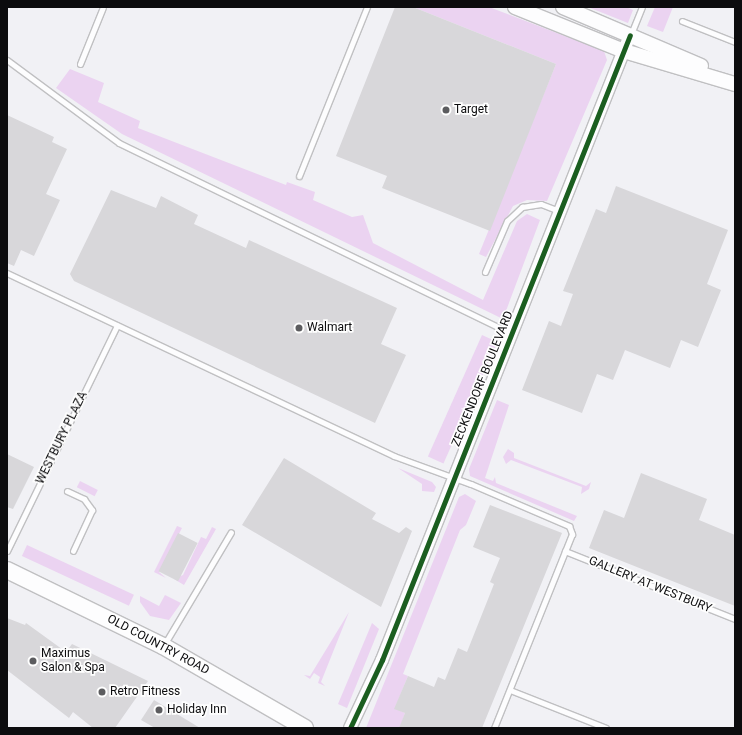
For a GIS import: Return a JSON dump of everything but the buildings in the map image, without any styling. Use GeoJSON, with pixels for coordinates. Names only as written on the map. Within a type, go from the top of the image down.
{"type":"FeatureCollection","features":[{"type":"Feature","properties":{"kind":"main road"},"geometry":{"type":"LineString","coordinates":[[515,7],[624,51],[735,83]]}},
{"type":"Feature","properties":{"kind":"main road"},"geometry":{"type":"LineString","coordinates":[[563,7],[630,35],[735,83]]}},
{"type":"Feature","properties":{"kind":"main road","name":"OLD COUNTRY ROAD"},"geometry":{"type":"LineString","coordinates":[[7,570],[163,646],[305,728]]}},
{"type":"Feature","properties":{"kind":"street","name":"ZECKENDORF BOULEVARD"},"geometry":{"type":"LineString","coordinates":[[350,728],[382,660],[630,35]]}},
{"type":"Feature","properties":{"kind":"lane"},"geometry":{"type":"LineString","coordinates":[[80,64],[103,7]]}},
{"type":"Feature","properties":{"kind":"lane"},"geometry":{"type":"LineString","coordinates":[[299,176],[366,7]]}},
{"type":"Feature","properties":{"kind":"lane"},"geometry":{"type":"LineString","coordinates":[[630,35],[642,7]]}},
{"type":"Feature","properties":{"kind":"lane"},"geometry":{"type":"LineString","coordinates":[[682,21],[735,42]]}},
{"type":"Feature","properties":{"kind":"lane"},"geometry":{"type":"LineString","coordinates":[[7,60],[119,143],[512,334]]}},
{"type":"Feature","properties":{"kind":"lane"},"geometry":{"type":"LineString","coordinates":[[485,272],[507,221],[522,207],[541,204],[560,211]]}},
{"type":"Feature","properties":{"kind":"lane"},"geometry":{"type":"LineString","coordinates":[[7,274],[394,456],[454,478],[566,524],[572,534],[494,728]]}},
{"type":"Feature","properties":{"kind":"lane","name":"WESTBURY PLAZA"},"geometry":{"type":"LineString","coordinates":[[7,551],[117,325]]}},
{"type":"Feature","properties":{"kind":"lane"},"geometry":{"type":"LineString","coordinates":[[67,491],[84,499],[92,510],[73,551]]}},
{"type":"Feature","properties":{"kind":"lane"},"geometry":{"type":"LineString","coordinates":[[163,646],[231,532]]}},
{"type":"Feature","properties":{"kind":"lane","name":"GALLERY AT WESTBURY"},"geometry":{"type":"LineString","coordinates":[[565,551],[735,619]]}},
{"type":"Feature","properties":{"kind":"lane"},"geometry":{"type":"LineString","coordinates":[[510,690],[606,728]]}},
{"type":"Feature","properties":{"kind":"shaded area"},"geometry":{"type":"Polygon","coordinates":[[[413,7],[489,7],[604,51],[607,60],[547,201],[527,200],[513,206],[486,257],[479,254],[556,64],[413,7]]]}},
{"type":"Feature","properties":{"kind":"shaded area"},"geometry":{"type":"Polygon","coordinates":[[[588,7],[626,7],[633,10],[628,23],[588,7]]]}},
{"type":"Feature","properties":{"kind":"shaded area"},"geometry":{"type":"Polygon","coordinates":[[[655,7],[673,7],[663,32],[647,26],[655,7]]]}},
{"type":"Feature","properties":{"kind":"shaded area"},"geometry":{"type":"Polygon","coordinates":[[[70,69],[104,83],[98,102],[140,121],[138,128],[286,185],[287,182],[315,192],[313,200],[352,217],[363,215],[373,243],[483,300],[517,221],[527,214],[540,220],[503,319],[122,134],[56,88],[70,69]]]}},
{"type":"Feature","properties":{"kind":"shaded area"},"geometry":{"type":"Polygon","coordinates":[[[482,335],[498,342],[443,463],[428,457],[482,335]]]}},
{"type":"Feature","properties":{"kind":"shaded area"},"geometry":{"type":"Polygon","coordinates":[[[497,400],[509,405],[485,478],[493,481],[495,477],[496,483],[577,516],[574,521],[470,476],[469,469],[497,400]]]}},
{"type":"Feature","properties":{"kind":"shaded area"},"geometry":{"type":"Polygon","coordinates":[[[508,449],[514,453],[514,458],[586,486],[591,482],[589,489],[581,494],[582,487],[511,460],[506,464],[503,457],[508,449]]]}},
{"type":"Feature","properties":{"kind":"shaded area"},"geometry":{"type":"Polygon","coordinates":[[[398,468],[432,482],[436,487],[434,492],[422,491],[422,484],[398,468]]]}},
{"type":"Feature","properties":{"kind":"shaded area"},"geometry":{"type":"Polygon","coordinates":[[[80,481],[98,490],[95,496],[77,487],[80,481]]]}},
{"type":"Feature","properties":{"kind":"shaded area"},"geometry":{"type":"Polygon","coordinates":[[[465,494],[476,501],[466,525],[460,530],[403,674],[408,676],[395,708],[405,713],[400,728],[366,728],[459,497],[465,494]]]}},
{"type":"Feature","properties":{"kind":"shaded area"},"geometry":{"type":"Polygon","coordinates":[[[177,526],[182,528],[159,572],[166,578],[154,572],[177,526]]]}},
{"type":"Feature","properties":{"kind":"shaded area"},"geometry":{"type":"Polygon","coordinates":[[[212,527],[216,529],[184,585],[174,579],[183,575],[201,537],[206,539],[212,527]]]}},
{"type":"Feature","properties":{"kind":"shaded area"},"geometry":{"type":"Polygon","coordinates":[[[27,545],[134,595],[129,606],[22,556],[27,545]]]}},
{"type":"Feature","properties":{"kind":"shaded area"},"geometry":{"type":"Polygon","coordinates":[[[165,595],[181,603],[169,620],[150,616],[140,602],[140,596],[159,606],[165,595]]]}},
{"type":"Feature","properties":{"kind":"shaded area"},"geometry":{"type":"Polygon","coordinates":[[[349,612],[321,682],[325,686],[318,683],[320,677],[314,673],[310,679],[304,675],[310,676],[349,612]]]}},
{"type":"Feature","properties":{"kind":"shaded area"},"geometry":{"type":"Polygon","coordinates":[[[372,623],[379,629],[347,708],[338,704],[372,623]]]}},
{"type":"Feature","properties":{"kind":"cycle path"},"geometry":{"type":"LineString","coordinates":[[350,728],[382,660],[630,35]]}},
{"type":"Feature","properties":{"kind":"place","name":"Target"},"geometry":{"type":"Point","coordinates":[446,110]}},
{"type":"Feature","properties":{"kind":"place","name":"Walmart"},"geometry":{"type":"Point","coordinates":[299,328]}},
{"type":"Feature","properties":{"kind":"place","name":"Maximus Salon & Spa"},"geometry":{"type":"Point","coordinates":[33,661]}},
{"type":"Feature","properties":{"kind":"place","name":"Retro Fitness"},"geometry":{"type":"Point","coordinates":[102,692]}},
{"type":"Feature","properties":{"kind":"place","name":"Holiday Inn"},"geometry":{"type":"Point","coordinates":[159,710]}}]}
